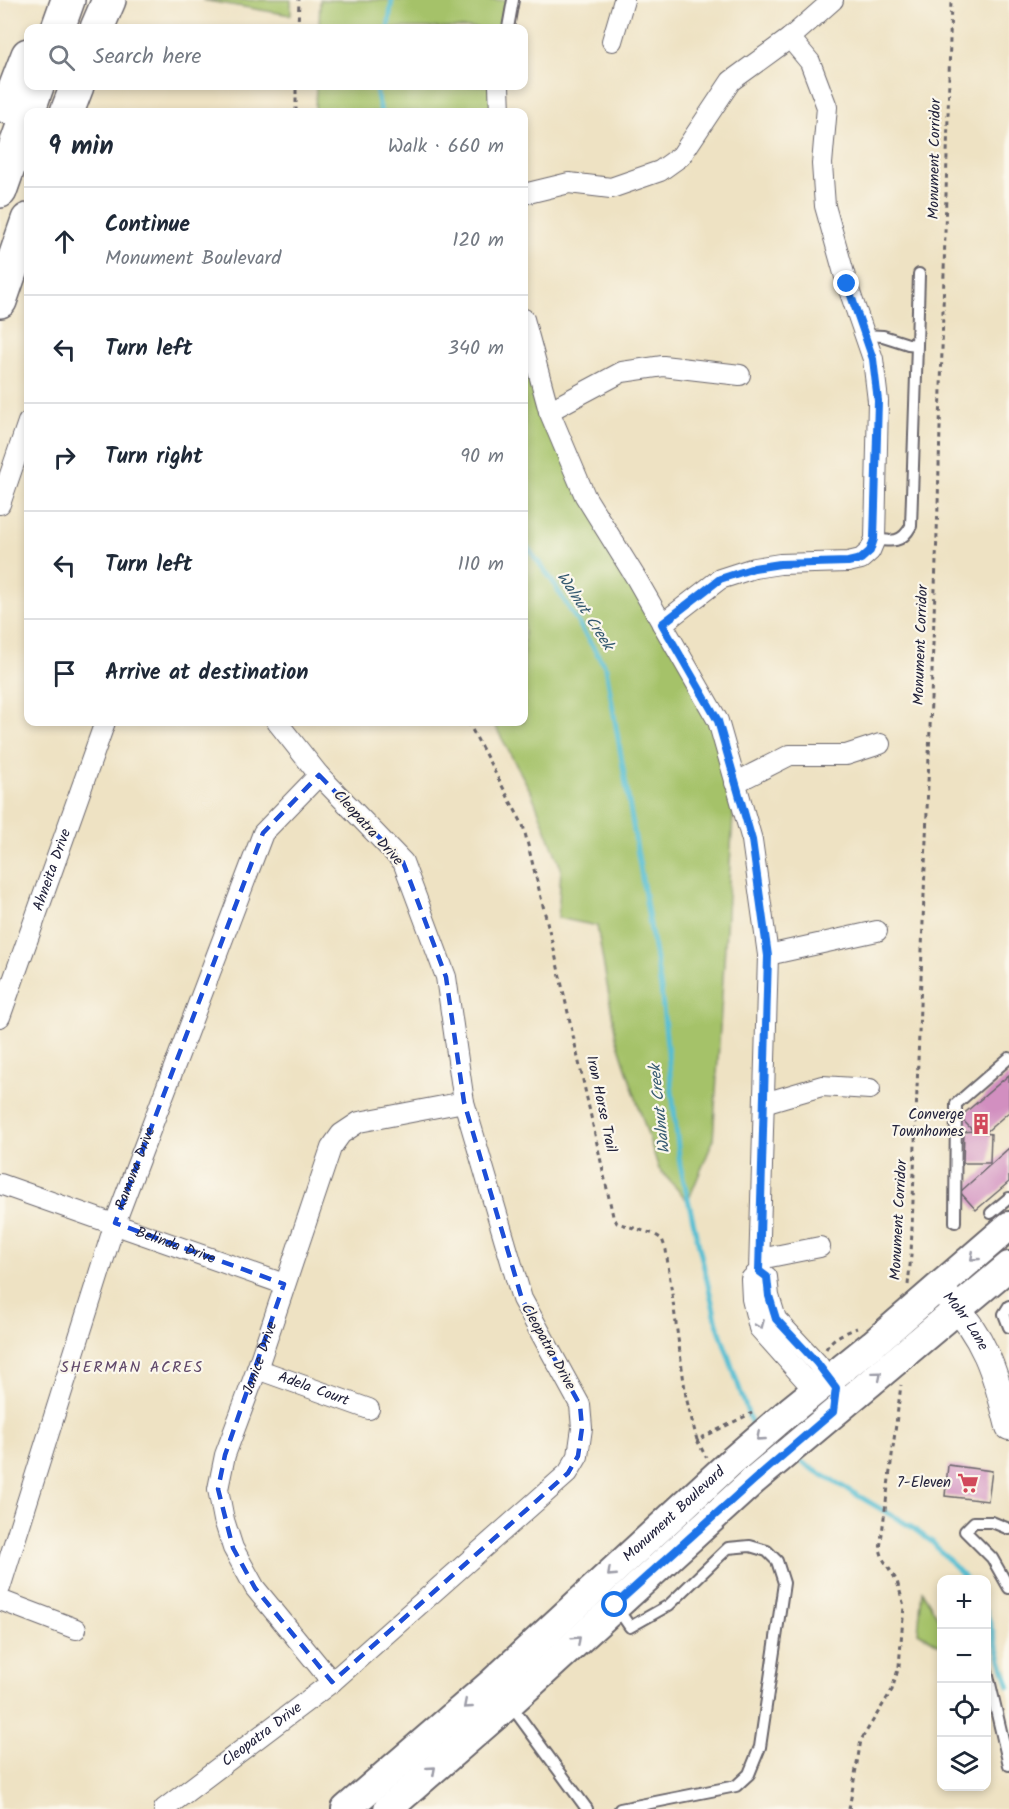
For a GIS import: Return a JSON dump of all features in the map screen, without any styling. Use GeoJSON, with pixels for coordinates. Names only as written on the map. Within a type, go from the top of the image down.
{"type":"FeatureCollection","features":[{"type":"Feature","properties":{"kind":"highway"},"geometry":{"type":"LineString","coordinates":[[40,24],[49,0]]}},
{"type":"Feature","properties":{"kind":"highway"},"geometry":{"type":"LineString","coordinates":[[59,24],[68,0]]}},
{"type":"Feature","properties":{"kind":"highway"},"geometry":{"type":"LineString","coordinates":[[99,24],[109,0]]}},
{"type":"Feature","properties":{"kind":"highway"},"geometry":{"type":"LineString","coordinates":[[0,128],[24,65]]}},
{"type":"Feature","properties":{"kind":"highway"},"geometry":{"type":"LineString","coordinates":[[29,108],[36,90]]}},
{"type":"Feature","properties":{"kind":"highway"},"geometry":{"type":"LineString","coordinates":[[68,108],[75,90]]}},
{"type":"Feature","properties":{"kind":"highway"},"geometry":{"type":"LineString","coordinates":[[0,190],[24,123]]}},
{"type":"Feature","properties":{"kind":"highway"},"geometry":{"type":"LineString","coordinates":[[0,300],[24,231]]}},
{"type":"Feature","properties":{"kind":"main road","name":"Monument Boulevard"},"geometry":{"type":"LineString","coordinates":[[388,1809],[510,1703],[754,1480],[873,1344],[939,1288],[1000,1220]]}},
{"type":"Feature","properties":{"kind":"main road","name":"Monument Boulevard"},"geometry":{"type":"LineString","coordinates":[[346,1809],[493,1682],[731,1462],[790,1411],[823,1403],[936,1327],[1009,1266]]}},
{"type":"Feature","properties":{"kind":"street"},"geometry":{"type":"LineString","coordinates":[[612,40],[624,0]]}},
{"type":"Feature","properties":{"kind":"street"},"geometry":{"type":"LineString","coordinates":[[528,193],[569,183],[611,188],[660,171],[681,156],[731,81],[790,38],[833,0]]}},
{"type":"Feature","properties":{"kind":"street"},"geometry":{"type":"LineString","coordinates":[[662,624],[720,579],[772,565],[848,562],[861,559],[870,551],[874,539],[878,401],[873,359],[847,284],[825,206],[822,164],[826,107],[810,63],[790,38]]}},
{"type":"Feature","properties":{"kind":"street"},"geometry":{"type":"LineString","coordinates":[[499,90],[500,108]]}},
{"type":"Feature","properties":{"kind":"street"},"geometry":{"type":"LineString","coordinates":[[528,334],[549,411],[585,496],[718,721],[752,840],[768,956],[760,1265],[767,1277],[769,1296],[776,1319],[817,1363],[823,1403]]}},
{"type":"Feature","properties":{"kind":"street"},"geometry":{"type":"LineString","coordinates":[[549,411],[622,372],[663,366],[740,375]]}},
{"type":"Feature","properties":{"kind":"street"},"geometry":{"type":"LineString","coordinates":[[0,504],[24,434]]}},
{"type":"Feature","properties":{"kind":"street","name":"Ahneita Drive"},"geometry":{"type":"LineString","coordinates":[[0,1017],[104,726]]}},
{"type":"Feature","properties":{"kind":"street","name":"Cleopatra Drive"},"geometry":{"type":"LineString","coordinates":[[164,1809],[332,1682],[568,1473],[578,1456],[582,1428],[580,1405],[522,1299],[464,1102],[446,977],[403,862],[319,775],[280,726]]}},
{"type":"Feature","properties":{"kind":"street"},"geometry":{"type":"LineString","coordinates":[[735,783],[790,755],[846,755],[879,744]]}},
{"type":"Feature","properties":{"kind":"street","name":"Ramona Drive"},"geometry":{"type":"LineString","coordinates":[[0,1588],[115,1224],[263,833],[319,775]]}},
{"type":"Feature","properties":{"kind":"street"},"geometry":{"type":"LineString","coordinates":[[768,956],[877,931]]}},
{"type":"Feature","properties":{"kind":"street"},"geometry":{"type":"LineString","coordinates":[[764,1103],[822,1086],[870,1089]]}},
{"type":"Feature","properties":{"kind":"street","name":"Janice Drive"},"geometry":{"type":"LineString","coordinates":[[332,1682],[255,1588],[233,1548],[224,1520],[218,1489],[225,1455],[257,1370],[331,1148],[341,1134],[359,1122],[464,1102]]}},
{"type":"Feature","properties":{"kind":"street","name":"Belinda Drive"},"geometry":{"type":"LineString","coordinates":[[0,1184],[284,1284]]}},
{"type":"Feature","properties":{"kind":"street"},"geometry":{"type":"LineString","coordinates":[[760,1265],[820,1247]]}},
{"type":"Feature","properties":{"kind":"street","name":"Mohr Lane"},"geometry":{"type":"LineString","coordinates":[[939,1288],[977,1334],[994,1369],[1009,1427]]}},
{"type":"Feature","properties":{"kind":"street","name":"Adela Court"},"geometry":{"type":"LineString","coordinates":[[257,1370],[369,1409]]}},
{"type":"Feature","properties":{"kind":"street"},"geometry":{"type":"LineString","coordinates":[[0,1600],[76,1629]]}},
{"type":"Feature","properties":{"kind":"lane"},"geometry":{"type":"LineString","coordinates":[[509,24],[513,0]]}},
{"type":"Feature","properties":{"kind":"lane"},"geometry":{"type":"LineString","coordinates":[[874,539],[899,540],[906,536],[911,526],[919,274]]}},
{"type":"Feature","properties":{"kind":"lane"},"geometry":{"type":"LineString","coordinates":[[864,335],[883,336],[917,345]]}},
{"type":"Feature","properties":{"kind":"lane"},"geometry":{"type":"LineString","coordinates":[[955,1222],[956,1104],[1009,1058]]}},
{"type":"Feature","properties":{"kind":"lane"},"geometry":{"type":"LineString","coordinates":[[1000,1220],[1009,1198]]}},
{"type":"Feature","properties":{"kind":"lane"},"geometry":{"type":"LineString","coordinates":[[1009,1306],[1004,1314],[1009,1327]]}},
{"type":"Feature","properties":{"kind":"lane"},"geometry":{"type":"LineString","coordinates":[[1009,1529],[992,1522],[974,1522],[965,1531],[992,1558],[1009,1588]]}},
{"type":"Feature","properties":{"kind":"lane"},"geometry":{"type":"LineString","coordinates":[[615,1605],[630,1627],[669,1605],[728,1548],[750,1546],[767,1551],[777,1562],[784,1583],[760,1747],[749,1774],[736,1786],[620,1809]]}},
{"type":"Feature","properties":{"kind":"lane"},"geometry":{"type":"LineString","coordinates":[[991,1683],[1009,1765]]}},
{"type":"Feature","properties":{"kind":"lane"},"geometry":{"type":"LineString","coordinates":[[510,1703],[587,1809]]}},
{"type":"Feature","properties":{"kind":"path"},"geometry":{"type":"LineString","coordinates":[[298,24],[299,0]]}},
{"type":"Feature","properties":{"kind":"path","name":"Monument Corridor"},"geometry":{"type":"LineString","coordinates":[[908,1290],[938,505],[951,0]]}},
{"type":"Feature","properties":{"kind":"path"},"geometry":{"type":"LineString","coordinates":[[296,90],[296,108]]}},
{"type":"Feature","properties":{"kind":"path","name":"Iron Horse Trail"},"geometry":{"type":"LineString","coordinates":[[470,726],[523,825],[555,954],[613,1216],[617,1223],[654,1234],[662,1239],[666,1250],[686,1397],[697,1440],[728,1425]]}},
{"type":"Feature","properties":{"kind":"path"},"geometry":{"type":"LineString","coordinates":[[849,1809],[861,1740],[892,1690],[899,1666],[904,1606],[897,1581],[879,1549],[902,1377]]}},
{"type":"Feature","properties":{"kind":"highlighted area"},"geometry":{"type":"Polygon","coordinates":[[[319,775],[403,862],[446,977],[464,1102],[522,1299],[580,1405],[582,1428],[578,1456],[568,1473],[332,1682],[255,1588],[233,1548],[218,1489],[225,1455],[284,1284],[115,1223],[263,833],[319,775]]]}},
{"type":"Feature","properties":{"kind":"green space"},"geometry":{"type":"Polygon","coordinates":[[[202,0],[291,0],[291,15],[202,0]]]}},
{"type":"Feature","properties":{"kind":"green space"},"geometry":{"type":"Polygon","coordinates":[[[320,0],[509,0],[506,24],[319,24],[320,0]]]}},
{"type":"Feature","properties":{"kind":"green space"},"geometry":{"type":"Polygon","coordinates":[[[316,90],[499,90],[500,108],[315,108],[316,90]]]}},
{"type":"Feature","properties":{"kind":"green space"},"geometry":{"type":"Polygon","coordinates":[[[528,334],[549,411],[718,721],[735,783],[713,1141],[688,1201],[659,1169],[616,1037],[597,926],[558,918],[561,868],[532,794],[495,726],[528,726],[528,334]]]}},
{"type":"Feature","properties":{"kind":"green space"},"geometry":{"type":"Polygon","coordinates":[[[922,1591],[937,1615],[937,1644],[918,1632],[922,1591]]]}},
{"type":"Feature","properties":{"kind":"building","name":"Converge Townhomes"},"geometry":{"type":"Polygon","coordinates":[[[1009,1075],[1009,1112],[985,1133],[991,1134],[990,1163],[963,1163],[964,1132],[973,1131],[960,1117],[1009,1075]]]}},
{"type":"Feature","properties":{"kind":"building","name":"Converge Townhomes"},"geometry":{"type":"Polygon","coordinates":[[[1009,1148],[1009,1182],[976,1210],[960,1192],[1009,1148]]]}},
{"type":"Feature","properties":{"kind":"building","name":"7-Eleven"},"geometry":{"type":"Polygon","coordinates":[[[948,1465],[992,1471],[988,1501],[945,1496],[948,1465]]]}},
{"type":"Feature","properties":{"kind":"waterway","name":"Walnut Creek"},"geometry":{"type":"LineString","coordinates":[[389,24],[392,0]]}},
{"type":"Feature","properties":{"kind":"waterway","name":"Walnut Creek"},"geometry":{"type":"LineString","coordinates":[[376,90],[380,108]]}},
{"type":"Feature","properties":{"kind":"waterway","name":"Walnut Creek"},"geometry":{"type":"LineString","coordinates":[[528,548],[551,579],[606,668],[661,989],[680,1165],[717,1323],[752,1425],[757,1429]]}},
{"type":"Feature","properties":{"kind":"waterway","name":"Walnut Creek"},"geometry":{"type":"LineString","coordinates":[[794,1456],[910,1526],[932,1542],[962,1575]]}},
{"type":"Feature","properties":{"kind":"waterway","name":"Walnut Creek"},"geometry":{"type":"LineString","coordinates":[[991,1627],[1009,1686]]}},
{"type":"Feature","properties":{"kind":"place","name":"Converge Townhomes"},"geometry":{"type":"Point","coordinates":[981,1124]}},
{"type":"Feature","properties":{"kind":"place","name":"7-Eleven"},"geometry":{"type":"Point","coordinates":[968,1483]}},
{"type":"Feature","properties":{"kind":"district","name":"SHERMAN ACRES"},"geometry":{"type":"Point","coordinates":[132,1367]}},
{"type":"Feature","properties":{"kind":"route"},"geometry":{"type":"LineString","coordinates":[[615,1605],[833,1412],[836,1388],[817,1363],[776,1319],[769,1296],[767,1277],[759,1271],[768,956],[752,840],[718,721],[662,624],[720,579],[754,568],[780,564],[848,562],[861,559],[870,551],[874,539],[878,401],[873,359],[847,284]]}}]}
